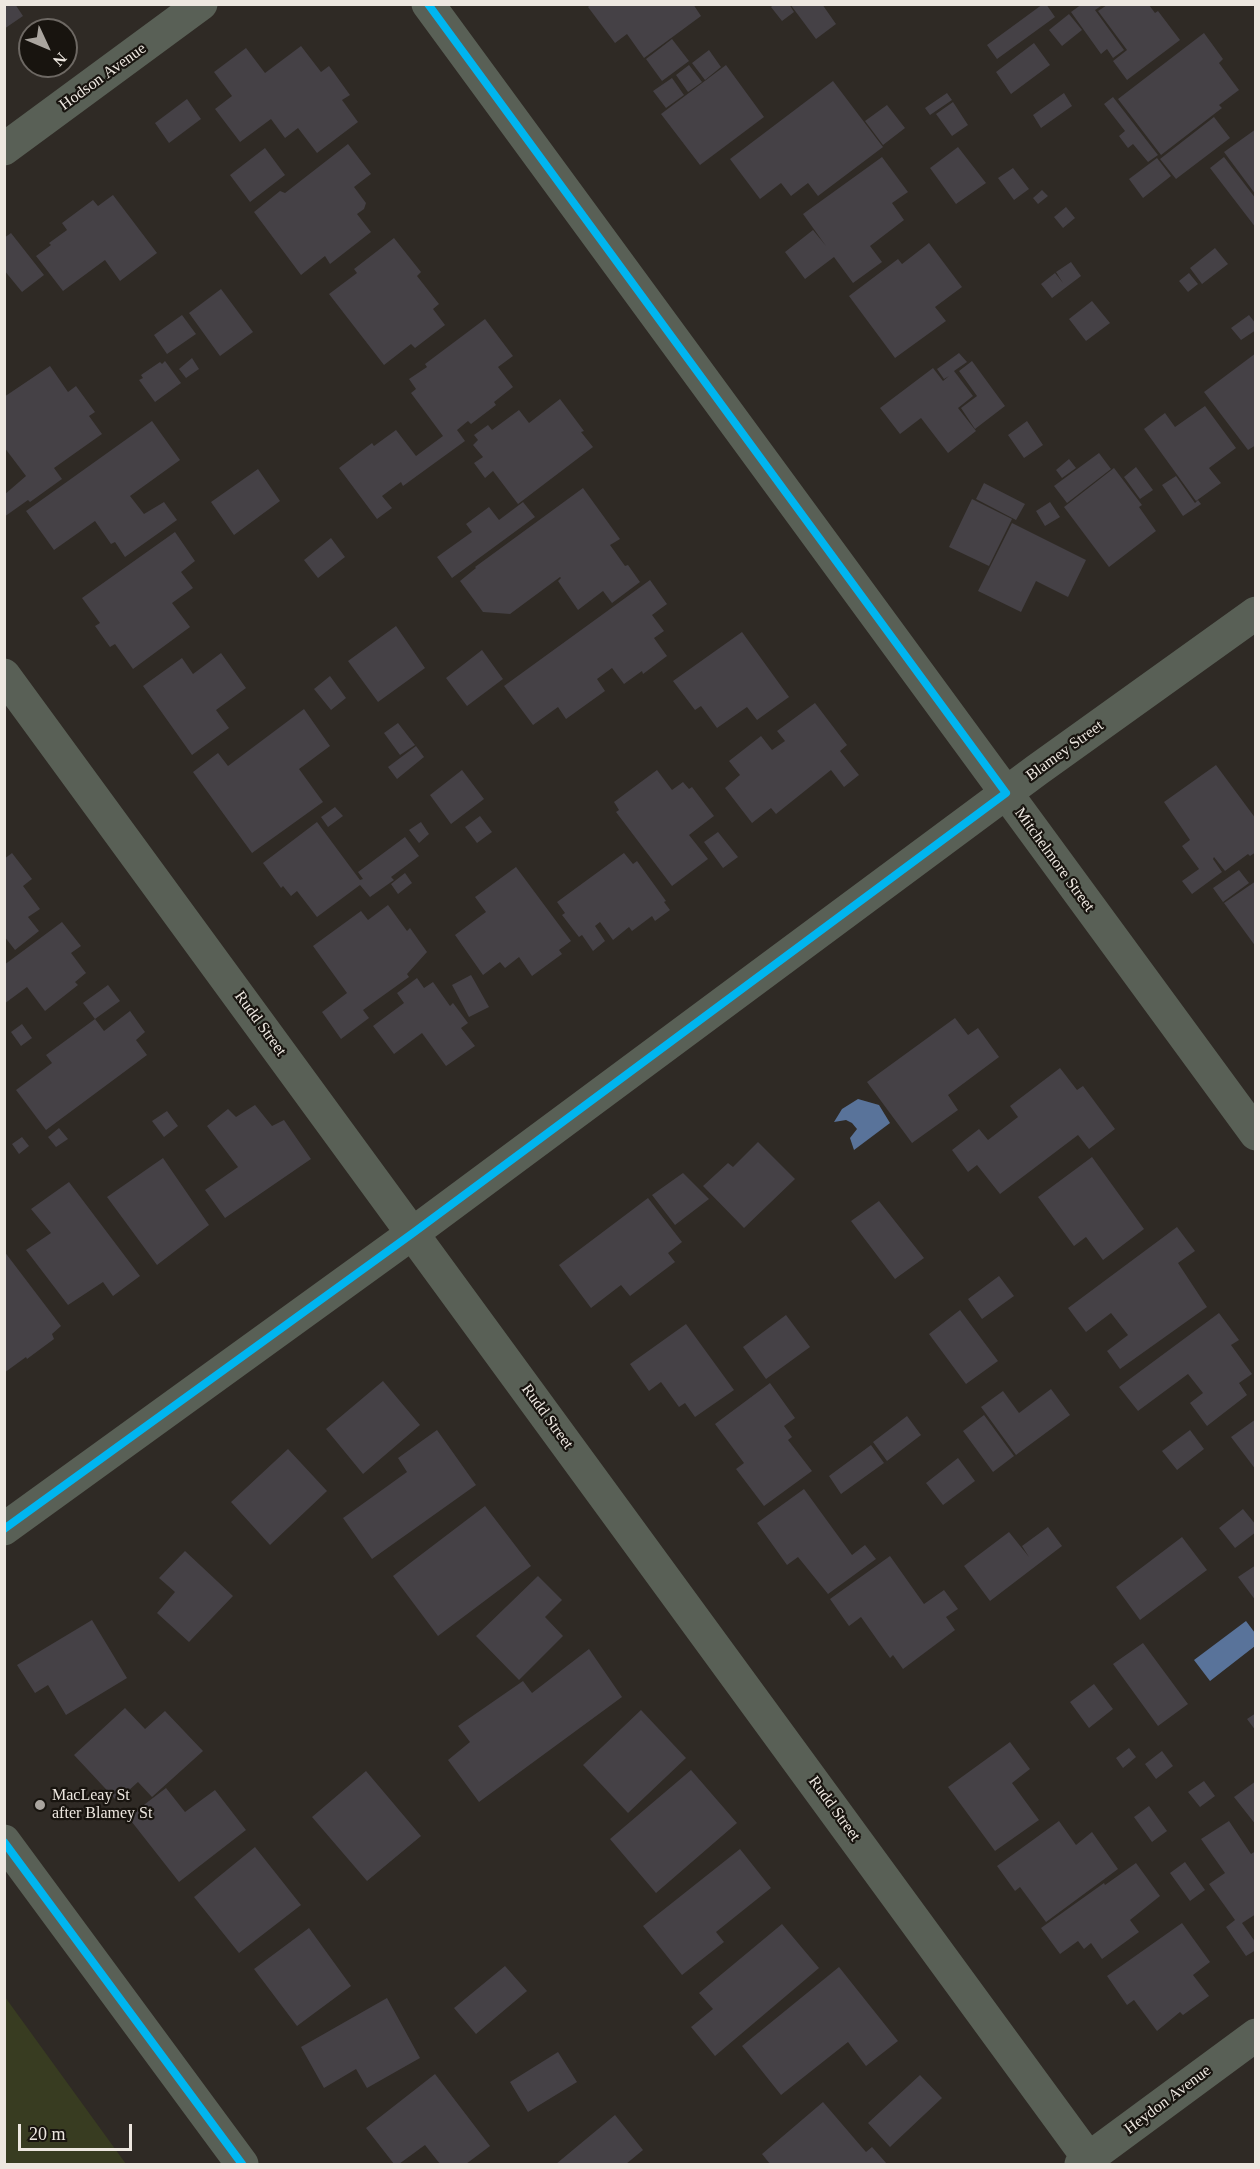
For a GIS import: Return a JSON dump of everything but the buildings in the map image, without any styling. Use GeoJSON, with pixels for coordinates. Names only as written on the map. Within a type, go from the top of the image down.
{"type":"FeatureCollection","features":[{"type":"Feature","properties":{"kind":"street","name":"Hodson Avenue"},"geometry":{"type":"LineString","coordinates":[[4,149],[201,4]]}},
{"type":"Feature","properties":{"kind":"street","name":"Mitchelmore Street"},"geometry":{"type":"LineString","coordinates":[[428,4],[1256,1134]]}},
{"type":"Feature","properties":{"kind":"street","name":"Blamey Street"},"geometry":{"type":"LineString","coordinates":[[4,1529],[412,1233],[1006,793],[1256,613]]}},
{"type":"Feature","properties":{"kind":"street","name":"Rudd Street"},"geometry":{"type":"LineString","coordinates":[[4,675],[412,1233],[1085,2162]]}},
{"type":"Feature","properties":{"kind":"street"},"geometry":{"type":"LineString","coordinates":[[4,1841],[242,2164]]}},
{"type":"Feature","properties":{"kind":"street","name":"Heydon Avenue"},"geometry":{"type":"LineString","coordinates":[[1085,2162],[1256,2035]]}},
{"type":"Feature","properties":{"kind":"green space"},"geometry":{"type":"Polygon","coordinates":[[[5,1997],[126,2164],[5,2164],[5,1997]]]}},
{"type":"Feature","properties":{"kind":"water"},"geometry":{"type":"Polygon","coordinates":[[[858,1099],[879,1105],[890,1123],[854,1150],[850,1138],[857,1129],[846,1120],[834,1122],[842,1109],[858,1099]]]}},
{"type":"Feature","properties":{"kind":"water"},"geometry":{"type":"Polygon","coordinates":[[[1246,1621],[1255,1633],[1255,1646],[1210,1681],[1194,1660],[1246,1621]]]}},
{"type":"Feature","properties":{"kind":"transit line"},"geometry":{"type":"LineString","coordinates":[[428,4],[1006,793]]}},
{"type":"Feature","properties":{"kind":"transit line"},"geometry":{"type":"LineString","coordinates":[[4,1529],[413,1233],[1006,793]]}},
{"type":"Feature","properties":{"kind":"transit line"},"geometry":{"type":"LineString","coordinates":[[4,1842],[242,2164]]}},
{"type":"Feature","properties":{"kind":"place","name":"MacLeay St after Blamey St"},"geometry":{"type":"Point","coordinates":[40,1805]}}]}
